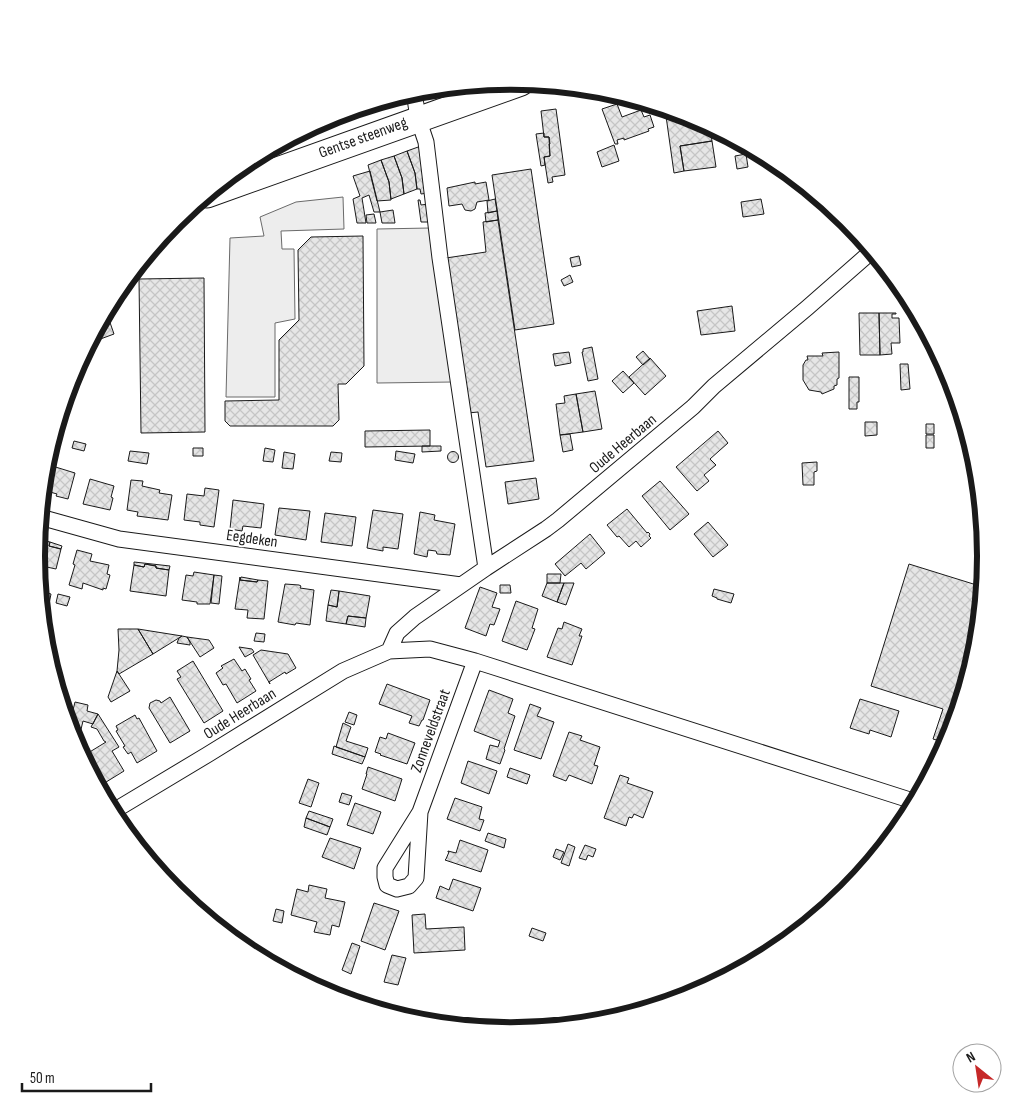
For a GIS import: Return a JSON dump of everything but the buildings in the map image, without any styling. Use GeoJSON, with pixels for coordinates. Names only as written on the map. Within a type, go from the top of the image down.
{"type":"FeatureCollection","features":[{"type":"Feature","properties":{"kind":"main road","name":"Gentse steenweg"},"geometry":{"type":"LineString","coordinates":[[225,188],[499,90]]}},
{"type":"Feature","properties":{"kind":"street"},"geometry":{"type":"LineString","coordinates":[[415,100],[418,118],[426,142],[442,268],[486,568]]}},
{"type":"Feature","properties":{"kind":"street","name":"Oude Heerbaan"},"geometry":{"type":"LineString","coordinates":[[389,651],[397,634],[415,617],[546,529],[694,407],[714,386],[867,256]]}},
{"type":"Feature","properties":{"kind":"street","name":"Eegdeken"},"geometry":{"type":"LineString","coordinates":[[47,518],[119,539],[461,585]]}},
{"type":"Feature","properties":{"kind":"street","name":"Oude Heerbaan"},"geometry":{"type":"LineString","coordinates":[[119,808],[343,671],[389,651],[430,649],[475,661],[908,800]]}},
{"type":"Feature","properties":{"kind":"street","name":"Zonneveldstraat"},"geometry":{"type":"LineString","coordinates":[[420,812],[475,661]]}},
{"type":"Feature","properties":{"kind":"shaded area"},"geometry":{"type":"Polygon","coordinates":[[[343,197],[344,229],[281,231],[282,249],[294,249],[295,319],[275,323],[275,397],[226,397],[230,238],[264,236],[260,217],[296,202],[343,197]]]}},
{"type":"Feature","properties":{"kind":"shaded area"},"geometry":{"type":"Polygon","coordinates":[[[430,228],[453,382],[377,383],[377,229],[430,228]]]}}]}
